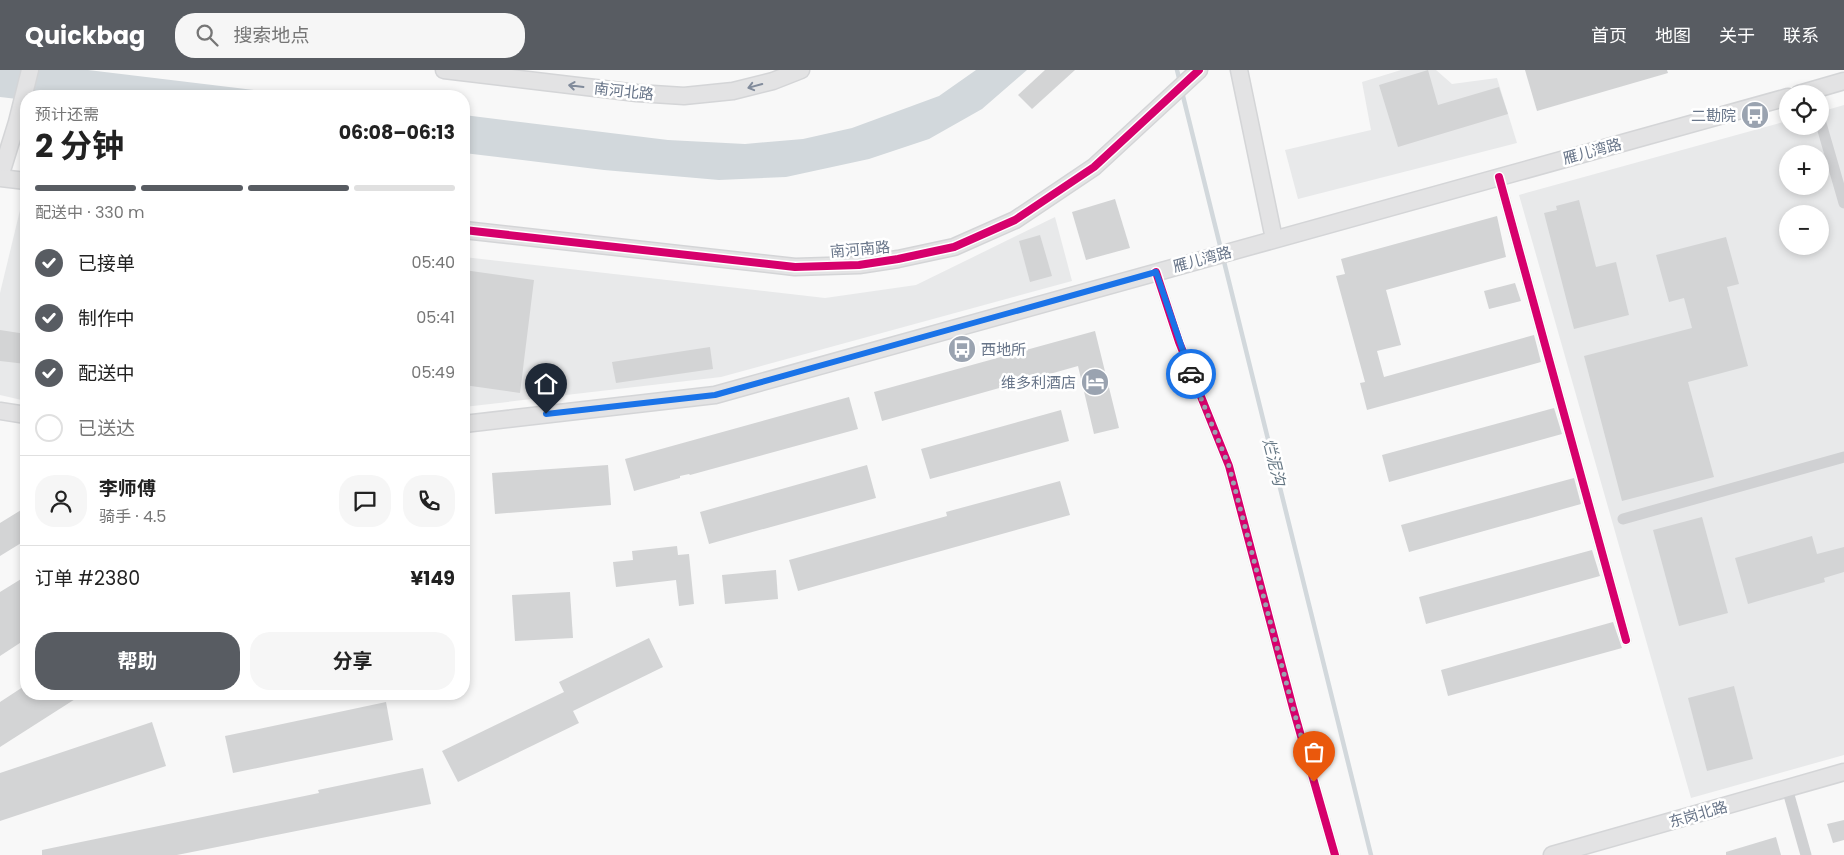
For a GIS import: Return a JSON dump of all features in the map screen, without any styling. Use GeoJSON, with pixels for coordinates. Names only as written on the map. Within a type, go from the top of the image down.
{"type":"FeatureCollection","features":[{"type":"Feature","properties":{"kind":"street"},"geometry":{"type":"LineString","coordinates":[[25,90],[30,70]]}},
{"type":"Feature","properties":{"kind":"street","name":"南河北路"},"geometry":{"type":"LineString","coordinates":[[444,70],[637,93],[684,96],[732,92],[773,81],[801,70]]}},
{"type":"Feature","properties":{"kind":"street","name":"南河南路"},"geometry":{"type":"LineString","coordinates":[[470,231],[794,267],[859,265],[954,247],[1015,220],[1094,167],[1199,70]]}},
{"type":"Feature","properties":{"kind":"street"},"geometry":{"type":"LineString","coordinates":[[1239,70],[1268,241]]}},
{"type":"Feature","properties":{"kind":"street"},"geometry":{"type":"LineString","coordinates":[[1829,86],[1844,81]]}},
{"type":"Feature","properties":{"kind":"street","name":"雁儿湾路"},"geometry":{"type":"LineString","coordinates":[[470,423],[715,395],[1779,99]]}},
{"type":"Feature","properties":{"kind":"street"},"geometry":{"type":"LineString","coordinates":[[20,110],[0,177],[20,180]]}},
{"type":"Feature","properties":{"kind":"street"},"geometry":{"type":"LineString","coordinates":[[1824,135],[1844,203]]}},
{"type":"Feature","properties":{"kind":"street"},"geometry":{"type":"LineString","coordinates":[[1499,177],[1626,640]]}},
{"type":"Feature","properties":{"kind":"street"},"geometry":{"type":"LineString","coordinates":[[1156,272],[1179,342],[1229,466],[1293,708],[1336,855]]}},
{"type":"Feature","properties":{"kind":"street"},"geometry":{"type":"LineString","coordinates":[[0,411],[20,414]]}},
{"type":"Feature","properties":{"kind":"street"},"geometry":{"type":"LineString","coordinates":[[1623,519],[1844,456]]}},
{"type":"Feature","properties":{"kind":"street","name":"东岗北路"},"geometry":{"type":"LineString","coordinates":[[1552,855],[1844,772]]}},
{"type":"Feature","properties":{"kind":"street"},"geometry":{"type":"LineString","coordinates":[[1787,788],[1806,855]]}},
{"type":"Feature","properties":{"kind":"shaded area"},"geometry":{"type":"Polygon","coordinates":[[[0,70],[88,70],[255,90],[20,90],[20,99],[0,97],[0,70]]]}},
{"type":"Feature","properties":{"kind":"shaded area"},"geometry":{"type":"Polygon","coordinates":[[[976,70],[1027,70],[982,109],[929,139],[869,159],[786,177],[719,180],[604,170],[470,154],[470,116],[668,140],[745,144],[803,139],[852,128],[939,96],[976,70]]]}},
{"type":"Feature","properties":{"kind":"shaded area"},"geometry":{"type":"Polygon","coordinates":[[[1401,70],[1436,70],[1452,84],[1497,78],[1517,143],[1298,199],[1285,150],[1371,130],[1362,82],[1401,70]]]}},
{"type":"Feature","properties":{"kind":"shaded area"},"geometry":{"type":"Polygon","coordinates":[[[1844,105],[1844,755],[1691,798],[1519,195],[1779,123],[1779,135],[1829,135],[1829,109],[1844,105]]]}},
{"type":"Feature","properties":{"kind":"shaded area"},"geometry":{"type":"Polygon","coordinates":[[[20,210],[20,400],[0,395],[0,293],[20,210]]]}},
{"type":"Feature","properties":{"kind":"shaded area"},"geometry":{"type":"Polygon","coordinates":[[[1055,217],[1072,281],[721,377],[470,406],[470,258],[825,298],[916,285],[1055,217]]]}},
{"type":"Feature","properties":{"kind":"building"},"geometry":{"type":"Polygon","coordinates":[[[1045,70],[1075,70],[1032,109],[1018,95],[1045,70]]]}},
{"type":"Feature","properties":{"kind":"building"},"geometry":{"type":"Polygon","coordinates":[[[1428,70],[1438,105],[1499,87],[1508,114],[1398,147],[1379,85],[1428,70]]]}},
{"type":"Feature","properties":{"kind":"building"},"geometry":{"type":"Polygon","coordinates":[[[1525,70],[1667,70],[1668,73],[1537,111],[1525,70]]]}},
{"type":"Feature","properties":{"kind":"building"},"geometry":{"type":"Polygon","coordinates":[[[1115,199],[1130,248],[1086,260],[1072,212],[1115,199]]]}},
{"type":"Feature","properties":{"kind":"building"},"geometry":{"type":"Polygon","coordinates":[[[1579,200],[1596,267],[1616,262],[1629,315],[1574,329],[1544,213],[1557,210],[1556,206],[1579,200]]]}},
{"type":"Feature","properties":{"kind":"building"},"geometry":{"type":"Polygon","coordinates":[[[1497,216],[1506,257],[1386,290],[1401,345],[1377,351],[1384,377],[1534,335],[1541,362],[1367,410],[1360,383],[1365,382],[1336,276],[1345,274],[1341,259],[1497,216]]]}},
{"type":"Feature","properties":{"kind":"building"},"geometry":{"type":"Polygon","coordinates":[[[1040,235],[1052,276],[1030,282],[1019,241],[1040,235]]]}},
{"type":"Feature","properties":{"kind":"building"},"geometry":{"type":"Polygon","coordinates":[[[1726,237],[1739,284],[1727,287],[1748,366],[1688,382],[1714,477],[1622,501],[1584,356],[1692,328],[1684,298],[1669,302],[1656,255],[1726,237]]]}},
{"type":"Feature","properties":{"kind":"building"},"geometry":{"type":"Polygon","coordinates":[[[470,271],[534,280],[520,393],[470,386],[470,271]]]}},
{"type":"Feature","properties":{"kind":"building"},"geometry":{"type":"Polygon","coordinates":[[[1515,283],[1521,301],[1489,309],[1484,291],[1515,283]]]}},
{"type":"Feature","properties":{"kind":"building"},"geometry":{"type":"Polygon","coordinates":[[[0,330],[20,333],[20,363],[0,361],[0,330]]]}},
{"type":"Feature","properties":{"kind":"building"},"geometry":{"type":"Polygon","coordinates":[[[1095,331],[1119,428],[1094,434],[1078,366],[882,421],[874,392],[1095,331]]]}},
{"type":"Feature","properties":{"kind":"building"},"geometry":{"type":"Polygon","coordinates":[[[710,347],[713,369],[616,383],[612,362],[710,347]]]}},
{"type":"Feature","properties":{"kind":"building"},"geometry":{"type":"Polygon","coordinates":[[[849,397],[858,429],[690,475],[680,476],[680,478],[634,491],[625,459],[849,397]]]}},
{"type":"Feature","properties":{"kind":"building"},"geometry":{"type":"Polygon","coordinates":[[[1554,408],[1562,434],[1389,482],[1382,455],[1554,408]]]}},
{"type":"Feature","properties":{"kind":"building"},"geometry":{"type":"Polygon","coordinates":[[[1061,410],[1069,441],[930,479],[921,449],[1061,410]]]}},
{"type":"Feature","properties":{"kind":"building"},"geometry":{"type":"Polygon","coordinates":[[[608,465],[611,505],[495,514],[492,473],[608,465]]]}},
{"type":"Feature","properties":{"kind":"building"},"geometry":{"type":"Polygon","coordinates":[[[867,465],[876,498],[709,544],[700,512],[867,465]]]}},
{"type":"Feature","properties":{"kind":"building"},"geometry":{"type":"Polygon","coordinates":[[[1574,478],[1581,504],[1409,552],[1401,525],[1574,478]]]}},
{"type":"Feature","properties":{"kind":"building"},"geometry":{"type":"Polygon","coordinates":[[[1060,481],[1070,515],[798,591],[789,560],[947,516],[946,512],[1060,481]]]}},
{"type":"Feature","properties":{"kind":"building"},"geometry":{"type":"Polygon","coordinates":[[[20,511],[20,544],[0,556],[0,523],[20,511]]]}},
{"type":"Feature","properties":{"kind":"building"},"geometry":{"type":"Polygon","coordinates":[[[1702,517],[1728,613],[1679,626],[1653,530],[1702,517]]]}},
{"type":"Feature","properties":{"kind":"building"},"geometry":{"type":"Polygon","coordinates":[[[1812,536],[1817,554],[1844,547],[1844,572],[1824,578],[1825,582],[1748,604],[1735,558],[1812,536]]]}},
{"type":"Feature","properties":{"kind":"building"},"geometry":{"type":"Polygon","coordinates":[[[677,546],[678,555],[689,554],[694,604],[679,606],[676,580],[616,587],[613,562],[633,560],[632,551],[677,546]]]}},
{"type":"Feature","properties":{"kind":"building"},"geometry":{"type":"Polygon","coordinates":[[[1592,550],[1600,576],[1426,624],[1419,597],[1592,550]]]}},
{"type":"Feature","properties":{"kind":"building"},"geometry":{"type":"Polygon","coordinates":[[[776,570],[778,599],[725,604],[722,575],[776,570]]]}},
{"type":"Feature","properties":{"kind":"building"},"geometry":{"type":"Polygon","coordinates":[[[20,580],[20,643],[0,656],[0,592],[20,580]]]}},
{"type":"Feature","properties":{"kind":"building"},"geometry":{"type":"Polygon","coordinates":[[[570,592],[573,638],[515,641],[512,595],[570,592]]]}},
{"type":"Feature","properties":{"kind":"building"},"geometry":{"type":"Polygon","coordinates":[[[1613,622],[1622,648],[1448,696],[1441,670],[1613,622]]]}},
{"type":"Feature","properties":{"kind":"building"},"geometry":{"type":"Polygon","coordinates":[[[649,638],[663,667],[573,711],[579,723],[458,782],[442,751],[564,692],[559,682],[649,638]]]}},
{"type":"Feature","properties":{"kind":"building"},"geometry":{"type":"Polygon","coordinates":[[[1734,686],[1753,759],[1707,771],[1688,698],[1734,686]]]}},
{"type":"Feature","properties":{"kind":"building"},"geometry":{"type":"Polygon","coordinates":[[[20,689],[20,700],[74,700],[0,747],[0,702],[20,689]]]}},
{"type":"Feature","properties":{"kind":"building"},"geometry":{"type":"Polygon","coordinates":[[[386,702],[393,740],[233,773],[225,736],[386,702]]]}},
{"type":"Feature","properties":{"kind":"building"},"geometry":{"type":"Polygon","coordinates":[[[152,722],[166,766],[0,821],[0,773],[152,722]]]}},
{"type":"Feature","properties":{"kind":"building"},"geometry":{"type":"Polygon","coordinates":[[[423,768],[431,804],[177,855],[42,855],[42,850],[319,793],[318,790],[423,768]]]}},
{"type":"Feature","properties":{"kind":"building"},"geometry":{"type":"Polygon","coordinates":[[[1844,820],[1844,840],[1833,843],[1827,824],[1844,820]]]}},
{"type":"Feature","properties":{"kind":"building"},"geometry":{"type":"Polygon","coordinates":[[[1776,837],[1781,855],[1726,855],[1726,852],[1776,837]]]}},
{"type":"Feature","properties":{"kind":"waterway","name":"烂泥沟"},"geometry":{"type":"LineString","coordinates":[[1177,70],[1180,82]]}},
{"type":"Feature","properties":{"kind":"waterway","name":"烂泥沟"},"geometry":{"type":"LineString","coordinates":[[1182,92],[1371,855]]}},
{"type":"Feature","properties":{"kind":"cycle path"},"geometry":{"type":"LineString","coordinates":[[470,231],[795,267],[859,265],[954,247],[1015,220],[1094,167],[1199,70]]}},
{"type":"Feature","properties":{"kind":"cycle path"},"geometry":{"type":"LineString","coordinates":[[1499,177],[1626,640]]}},
{"type":"Feature","properties":{"kind":"cycle path"},"geometry":{"type":"LineString","coordinates":[[1156,272],[1179,342],[1229,466],[1293,708],[1335,855]]}},
{"type":"Feature","properties":{"kind":"way so far"},"geometry":{"type":"LineString","coordinates":[[1191,374],[1229,466],[1314,782]]}},
{"type":"Feature","properties":{"kind":"place","name":"二勘院"},"geometry":{"type":"Point","coordinates":[1755,115]}},
{"type":"Feature","properties":{"kind":"place","name":"西地所"},"geometry":{"type":"Point","coordinates":[962,349]}},
{"type":"Feature","properties":{"kind":"place","name":"维多利酒店"},"geometry":{"type":"Point","coordinates":[1095,382]}},
{"type":"Feature","properties":{"kind":"route"},"geometry":{"type":"LineString","coordinates":[[546,414],[715,395],[1156,272],[1191,374]]}}]}
